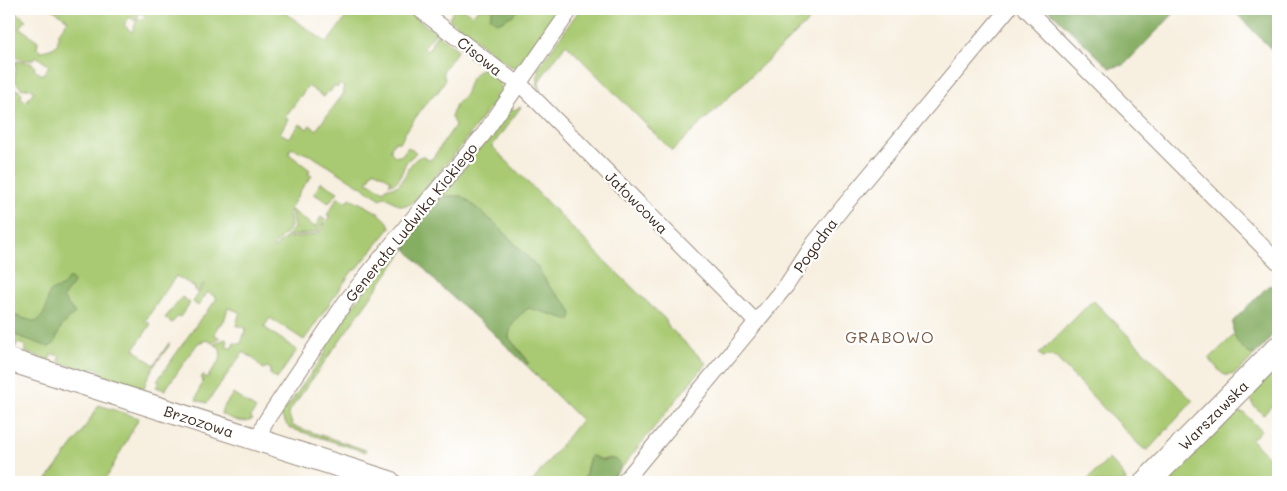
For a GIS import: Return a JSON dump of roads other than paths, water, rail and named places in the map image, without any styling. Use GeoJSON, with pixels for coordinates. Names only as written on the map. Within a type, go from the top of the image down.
{"type":"FeatureCollection","features":[{"type":"Feature","properties":{"kind":"main road","name":"Warszawska"},"geometry":{"type":"LineString","coordinates":[[1147,482],[1278,349]]}},
{"type":"Feature","properties":{"kind":"main road","name":"Brzozowa"},"geometry":{"type":"LineString","coordinates":[[9,360],[389,482]]}},
{"type":"Feature","properties":{"kind":"street","name":"Cisowa"},"geometry":{"type":"LineString","coordinates":[[419,9],[508,77],[519,83]]}},
{"type":"Feature","properties":{"kind":"street","name":"Generała Ludwika Kickiego"},"geometry":{"type":"LineString","coordinates":[[259,440],[268,416],[346,301],[483,135],[571,9]]}},
{"type":"Feature","properties":{"kind":"street","name":"Pogodna"},"geometry":{"type":"LineString","coordinates":[[624,482],[786,286],[815,242],[843,207],[1008,9]]}},
{"type":"Feature","properties":{"kind":"street"},"geometry":{"type":"LineString","coordinates":[[1026,9],[1278,262]]}},
{"type":"Feature","properties":{"kind":"street","name":"Jałowcowa"},"geometry":{"type":"LineString","coordinates":[[519,83],[756,322]]}},
{"type":"Feature","properties":{"kind":"district","name":"GRABOWO"},"geometry":{"type":"Point","coordinates":[890,336]}}]}
